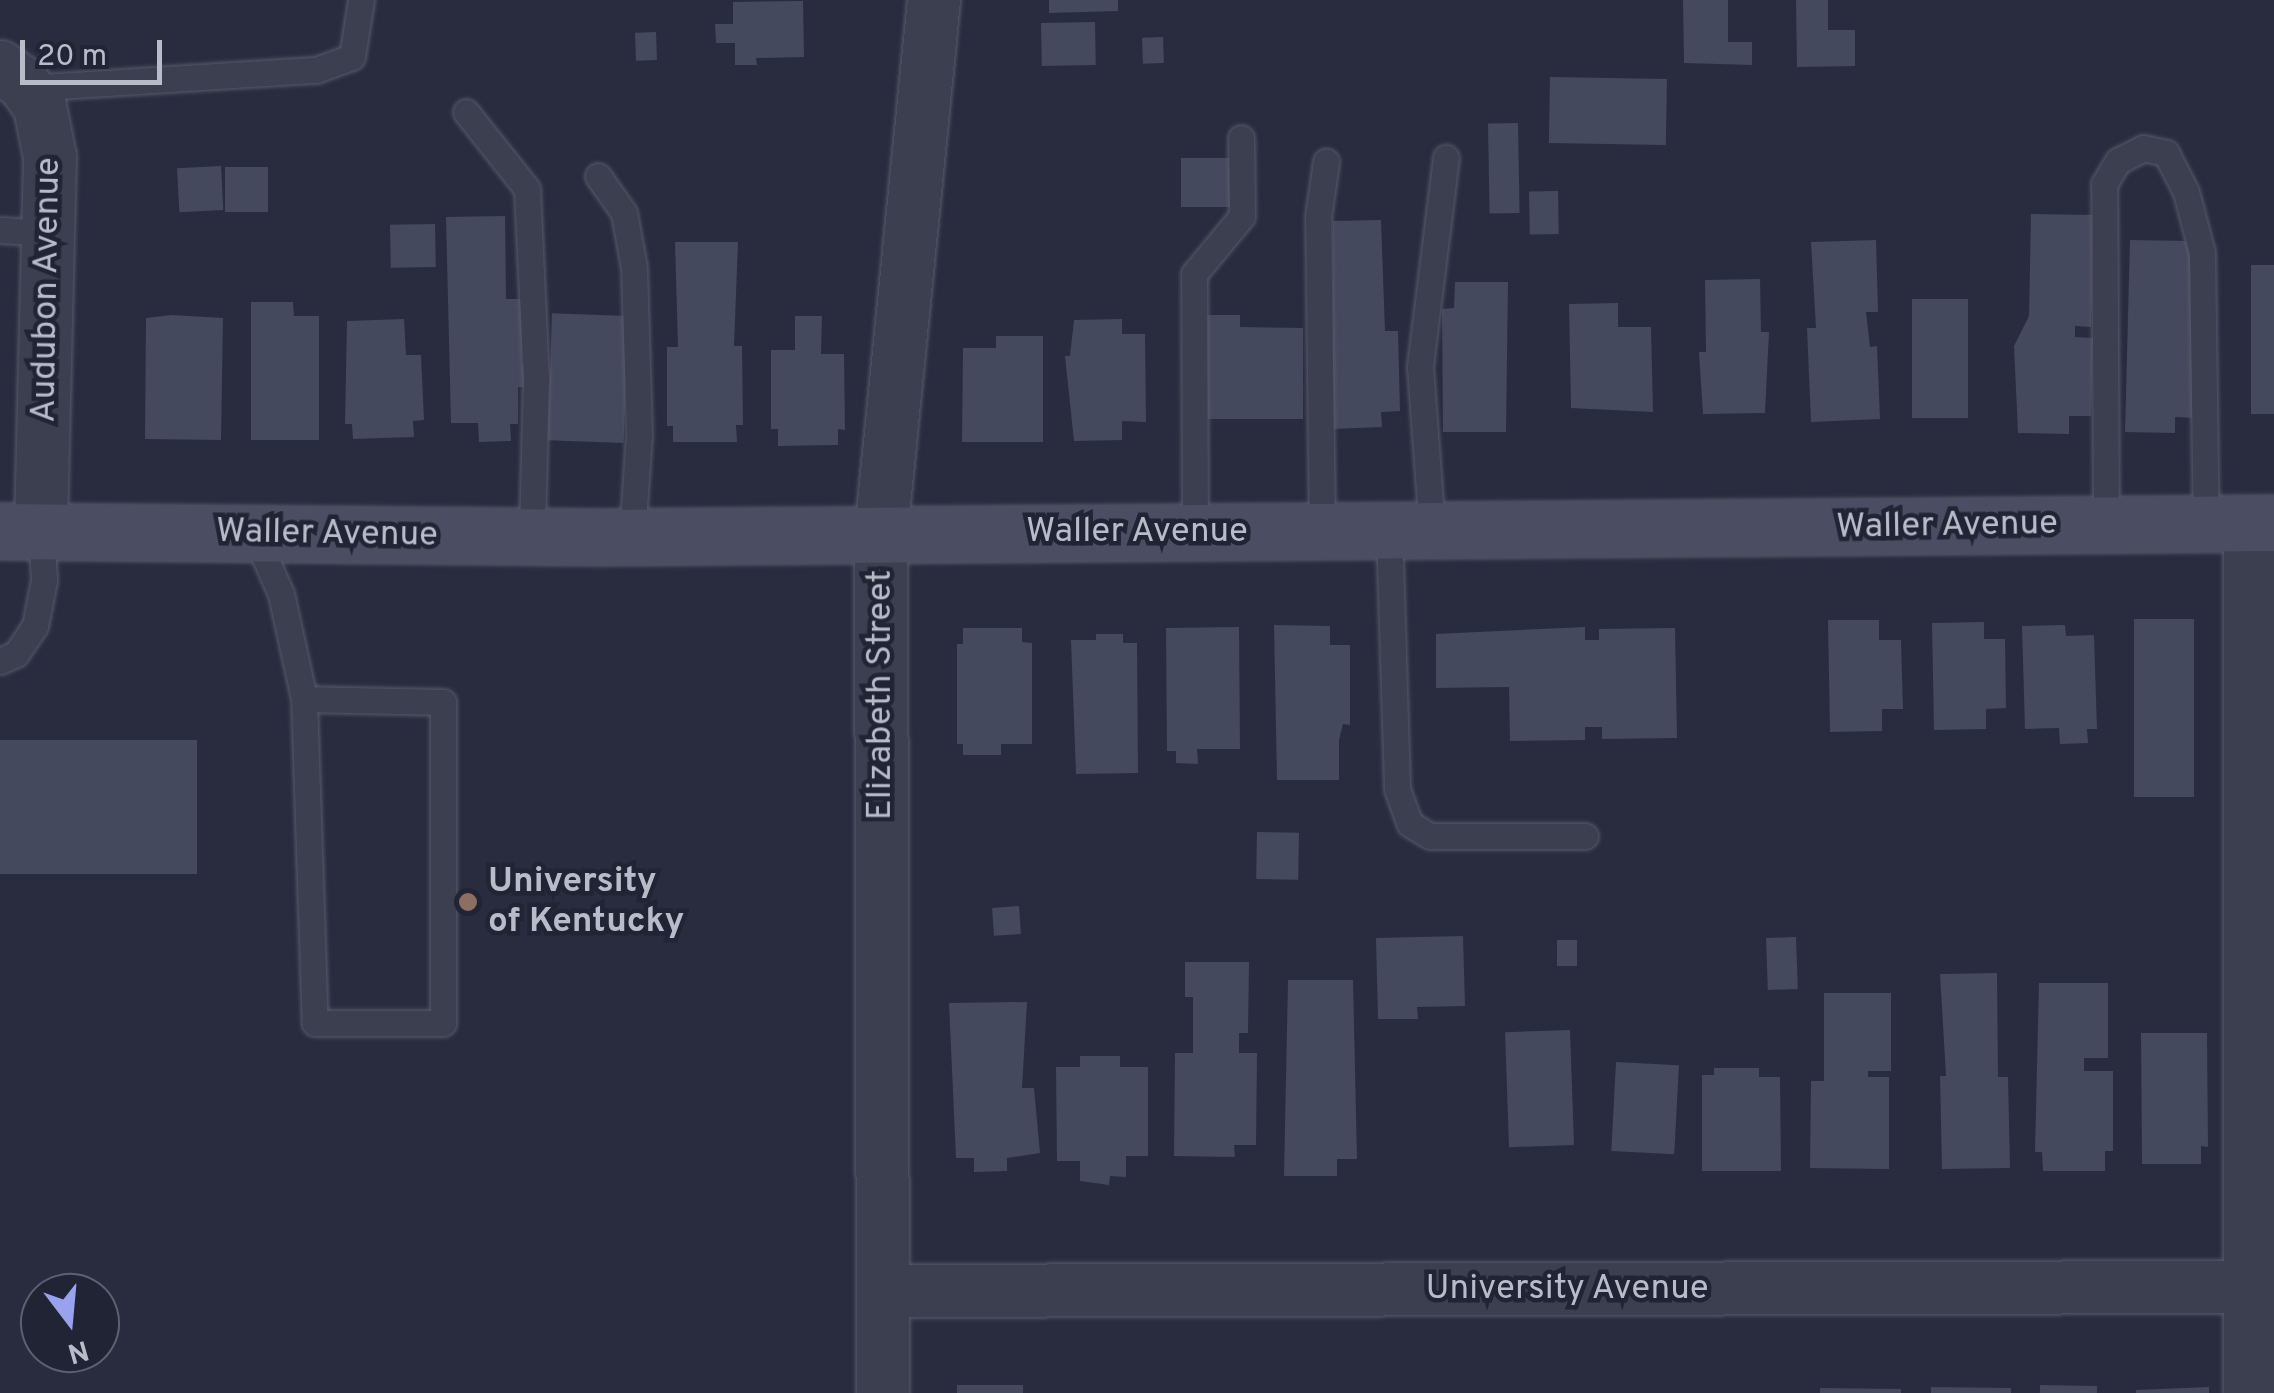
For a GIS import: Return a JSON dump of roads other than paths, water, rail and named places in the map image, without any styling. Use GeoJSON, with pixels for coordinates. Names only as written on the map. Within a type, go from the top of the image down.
{"type":"FeatureCollection","features":[{"type":"Feature","properties":{"kind":"main road","name":"Waller Avenue"},"geometry":{"type":"LineString","coordinates":[[20,531],[632,536],[2244,523]]}},
{"type":"Feature","properties":{"kind":"street","name":"Elizabeth Street"},"geometry":{"type":"LineString","coordinates":[[883,1393],[881,534],[934,0]]}},
{"type":"Feature","properties":{"kind":"street","name":"Audubon Avenue"},"geometry":{"type":"LineString","coordinates":[[13,78],[48,131],[25,231],[20,531]]}},
{"type":"Feature","properties":{"kind":"street"},"geometry":{"type":"LineString","coordinates":[[2244,523],[2250,1393]]}},
{"type":"Feature","properties":{"kind":"street","name":"University Avenue"},"geometry":{"type":"LineString","coordinates":[[883,1290],[2250,1287]]}},
{"type":"Feature","properties":{"kind":"lane"},"geometry":{"type":"LineString","coordinates":[[13,78],[316,70],[352,57],[361,0]]}},
{"type":"Feature","properties":{"kind":"lane"},"geometry":{"type":"LineString","coordinates":[[466,112],[527,189],[536,378],[532,536]]}},
{"type":"Feature","properties":{"kind":"lane"},"geometry":{"type":"LineString","coordinates":[[1195,531],[1194,274],[1242,216],[1241,138]]}},
{"type":"Feature","properties":{"kind":"lane"},"geometry":{"type":"LineString","coordinates":[[2106,524],[2104,184],[2118,161],[2143,148],[2166,153],[2186,192],[2202,253],[2244,523]]}},
{"type":"Feature","properties":{"kind":"lane"},"geometry":{"type":"LineString","coordinates":[[1446,158],[1420,366],[1397,789],[1410,824],[1430,836],[1585,836]]}},
{"type":"Feature","properties":{"kind":"lane"},"geometry":{"type":"LineString","coordinates":[[1322,531],[1318,216],[1326,162]]}},
{"type":"Feature","properties":{"kind":"lane"},"geometry":{"type":"LineString","coordinates":[[598,176],[624,213],[634,268],[639,434],[632,536]]}},
{"type":"Feature","properties":{"kind":"lane"},"geometry":{"type":"LineString","coordinates":[[0,660],[16,654],[35,626],[44,580],[20,531]]}},
{"type":"Feature","properties":{"kind":"lane"},"geometry":{"type":"LineString","coordinates":[[254,533],[281,594],[304,698],[315,1023],[442,1023],[442,702],[304,698]]}},
{"type":"Feature","properties":{"kind":"place","name":"University of Kentucky"},"geometry":{"type":"Point","coordinates":[468,902]}}]}
